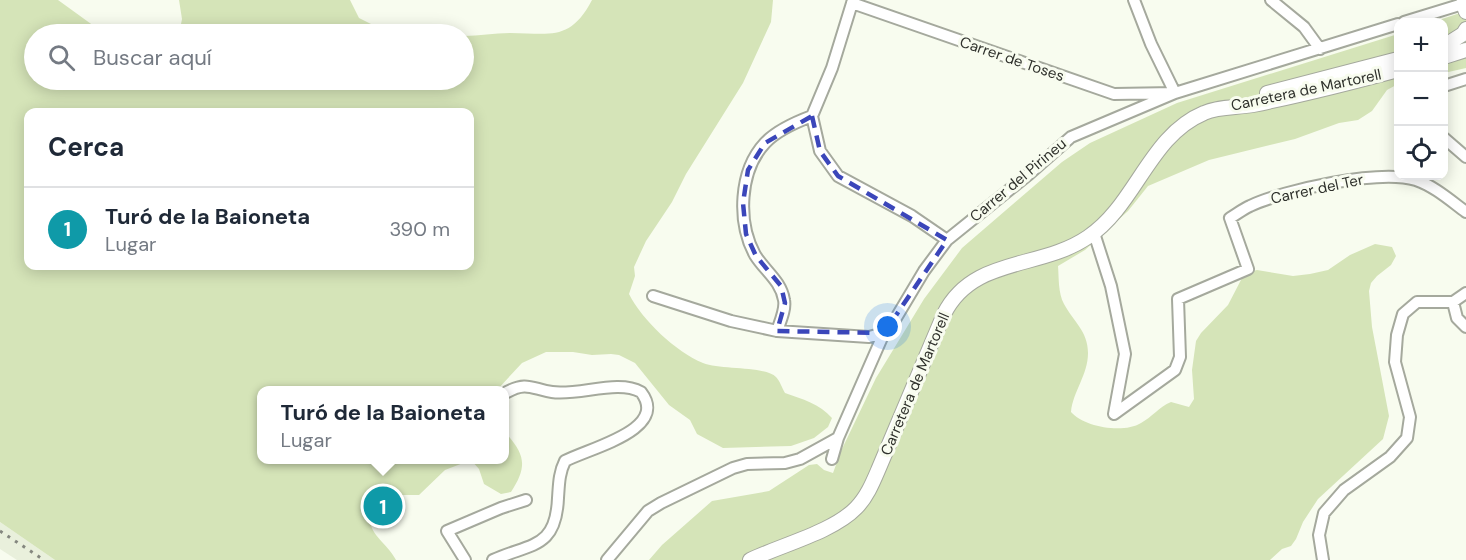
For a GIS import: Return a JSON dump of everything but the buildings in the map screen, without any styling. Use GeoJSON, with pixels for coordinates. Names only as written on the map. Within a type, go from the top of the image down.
{"type":"FeatureCollection","features":[{"type":"Feature","properties":{"kind":"main road"},"geometry":{"type":"LineString","coordinates":[[1448,47],[1466,29]]}},
{"type":"Feature","properties":{"kind":"main road"},"geometry":{"type":"LineString","coordinates":[[1448,49],[1466,43]]}},
{"type":"Feature","properties":{"kind":"main road"},"geometry":{"type":"LineString","coordinates":[[1448,50],[1466,50]]}},
{"type":"Feature","properties":{"kind":"main road"},"geometry":{"type":"LineString","coordinates":[[1448,51],[1466,55]]}},
{"type":"Feature","properties":{"kind":"main road"},"geometry":{"type":"LineString","coordinates":[[1217,108],[1238,100],[1394,60]]}},
{"type":"Feature","properties":{"kind":"main road","name":"Carretera de Martorell"},"geometry":{"type":"LineString","coordinates":[[750,560],[833,524],[857,507],[868,492],[879,468],[944,314],[964,286],[986,273],[1058,253],[1094,233],[1121,205],[1171,135],[1183,124],[1197,116],[1217,108],[1251,105],[1394,71]]}},
{"type":"Feature","properties":{"kind":"street"},"geometry":{"type":"LineString","coordinates":[[1134,0],[1151,44],[1175,93]]}},
{"type":"Feature","properties":{"kind":"street"},"geometry":{"type":"LineString","coordinates":[[1271,0],[1304,27],[1320,50]]}},
{"type":"Feature","properties":{"kind":"street"},"geometry":{"type":"LineString","coordinates":[[852,2],[832,68],[812,116],[820,151],[838,176],[912,216],[947,240]]}},
{"type":"Feature","properties":{"kind":"street","name":"Carrer de Toses"},"geometry":{"type":"LineString","coordinates":[[852,2],[1114,94],[1175,93]]}},
{"type":"Feature","properties":{"kind":"street"},"geometry":{"type":"LineString","coordinates":[[1417,18],[1459,5]]}},
{"type":"Feature","properties":{"kind":"street","name":"Carrer del Pirineu"},"geometry":{"type":"LineString","coordinates":[[832,459],[838,438],[884,333],[890,328],[924,271],[947,240],[1071,137],[1175,93],[1394,25]]}},
{"type":"Feature","properties":{"kind":"street"},"geometry":{"type":"LineString","coordinates":[[1448,84],[1466,79]]}},
{"type":"Feature","properties":{"kind":"street"},"geometry":{"type":"LineString","coordinates":[[777,331],[785,303],[781,286],[756,256],[746,234],[743,203],[748,170],[765,143],[792,124],[812,116]]}},
{"type":"Feature","properties":{"kind":"street"},"geometry":{"type":"LineString","coordinates":[[1448,142],[1466,157]]}},
{"type":"Feature","properties":{"kind":"street","name":"Carrer del Ter"},"geometry":{"type":"LineString","coordinates":[[1094,233],[1111,286],[1125,354],[1114,414],[1175,370],[1180,357],[1178,299],[1248,269],[1230,218],[1250,206],[1289,193],[1359,178],[1394,177],[1416,180],[1439,192],[1466,212]]}},
{"type":"Feature","properties":{"kind":"street"},"geometry":{"type":"LineString","coordinates":[[1323,560],[1319,535],[1324,513],[1344,490],[1390,457],[1407,438],[1410,417],[1395,362],[1397,335],[1403,314],[1417,302],[1453,302],[1466,293]]}},
{"type":"Feature","properties":{"kind":"street"},"geometry":{"type":"LineString","coordinates":[[652,296],[731,321],[777,331],[869,337],[884,333]]}},
{"type":"Feature","properties":{"kind":"street"},"geometry":{"type":"LineString","coordinates":[[1453,302],[1457,318],[1466,327]]}},
{"type":"Feature","properties":{"kind":"street"},"geometry":{"type":"LineString","coordinates":[[493,560],[533,546],[546,537],[556,516],[560,470],[565,461],[637,428],[647,416],[648,410],[647,401],[641,392],[628,387],[568,394],[524,386],[509,391]]}},
{"type":"Feature","properties":{"kind":"street"},"geometry":{"type":"LineString","coordinates":[[607,560],[648,511],[661,503],[733,468],[747,464],[785,463],[800,459],[838,438]]}},
{"type":"Feature","properties":{"kind":"street"},"geometry":{"type":"LineString","coordinates":[[465,560],[447,531],[526,500]]}},
{"type":"Feature","properties":{"kind":"highlighted area"},"geometry":{"type":"Polygon","coordinates":[[[812,116],[820,151],[838,176],[947,240],[884,333],[777,331],[785,303],[781,286],[756,256],[746,234],[743,203],[748,170],[765,143],[812,116]]]}},
{"type":"Feature","properties":{"kind":"shaded area"},"geometry":{"type":"Polygon","coordinates":[[[0,522],[55,560],[17,560],[0,549],[0,522]]]}},
{"type":"Feature","properties":{"kind":"green space"},"geometry":{"type":"Polygon","coordinates":[[[0,0],[58,0],[91,24],[24,24],[24,90],[474,90],[474,35],[558,32],[576,23],[592,0],[773,0],[771,22],[743,83],[646,241],[634,267],[635,276],[629,294],[642,314],[661,334],[693,358],[711,365],[771,374],[777,379],[785,393],[822,409],[832,418],[828,427],[814,438],[791,446],[723,448],[697,434],[690,420],[669,405],[635,363],[619,355],[611,354],[546,352],[522,363],[501,386],[257,386],[257,464],[461,464],[445,470],[419,495],[392,495],[377,502],[372,512],[372,527],[396,560],[55,560],[0,522],[0,0]]]}},
{"type":"Feature","properties":{"kind":"green space"},"geometry":{"type":"Polygon","coordinates":[[[179,0],[350,0],[359,18],[371,24],[181,24],[179,0]]]}},
{"type":"Feature","properties":{"kind":"green space"},"geometry":{"type":"Polygon","coordinates":[[[1466,11],[1466,68],[1448,72],[1448,18],[1445,18],[1466,11]]]}},
{"type":"Feature","properties":{"kind":"green space"},"geometry":{"type":"Polygon","coordinates":[[[1394,35],[1394,86],[1387,90],[1372,111],[1358,120],[1339,123],[1295,139],[1209,160],[1148,186],[1128,211],[1085,250],[1058,266],[1062,300],[1086,338],[1088,353],[1086,369],[1074,397],[1071,412],[1085,422],[1094,425],[1124,428],[1141,423],[1171,402],[1189,407],[1194,399],[1192,370],[1196,341],[1228,305],[1242,278],[1249,272],[1257,270],[1293,276],[1310,274],[1328,270],[1350,255],[1375,244],[1392,247],[1396,256],[1391,265],[1371,283],[1369,291],[1372,327],[1389,416],[1383,439],[1318,499],[1291,546],[1282,549],[1270,560],[649,560],[662,545],[712,501],[769,491],[809,465],[817,464],[833,473],[876,378],[924,299],[962,248],[1062,162],[1090,143],[1177,103],[1394,35]]]}},
{"type":"Feature","properties":{"kind":"green space"},"geometry":{"type":"Polygon","coordinates":[[[509,437],[517,447],[522,460],[520,475],[516,483],[511,492],[501,494],[484,484],[479,469],[475,464],[509,464],[509,437]]]}},
{"type":"Feature","properties":{"kind":"railway"},"geometry":{"type":"LineString","coordinates":[[0,531],[44,560]]}},
{"type":"Feature","properties":{"kind":"place","name":"Turó de la Baioneta"},"geometry":{"type":"Point","coordinates":[383,506]}}]}
